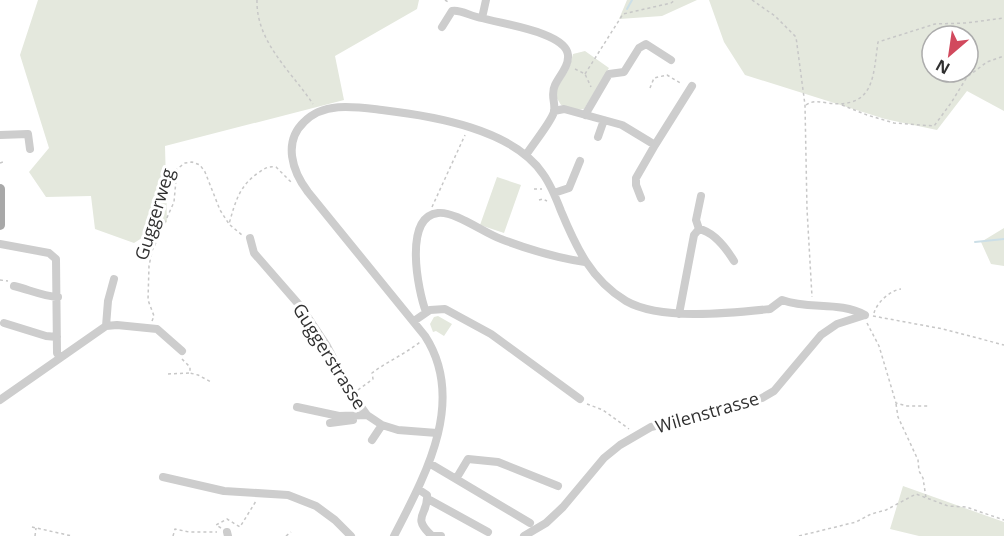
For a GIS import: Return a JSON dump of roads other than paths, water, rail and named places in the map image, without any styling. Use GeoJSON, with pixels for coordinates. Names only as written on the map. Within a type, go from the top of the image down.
{"type":"FeatureCollection","features":[{"type":"Feature","properties":{"kind":"main road"},"geometry":{"type":"LineString","coordinates":[[0,189],[0,225]]}},
{"type":"Feature","properties":{"kind":"street"},"geometry":{"type":"LineString","coordinates":[[482,18],[486,0]]}},
{"type":"Feature","properties":{"kind":"street"},"geometry":{"type":"LineString","coordinates":[[442,27],[452,11],[458,10],[472,17],[502,25],[534,30],[553,38],[566,48],[568,57],[566,67],[553,90],[554,111],[526,155]]}},
{"type":"Feature","properties":{"kind":"street"},"geometry":{"type":"LineString","coordinates":[[585,115],[609,74],[624,72],[639,48],[646,44],[671,60]]}},
{"type":"Feature","properties":{"kind":"street"},"geometry":{"type":"LineString","coordinates":[[641,198],[636,178],[691,88]]}},
{"type":"Feature","properties":{"kind":"street"},"geometry":{"type":"LineString","coordinates":[[394,536],[429,462],[444,403],[442,375],[431,346],[414,321],[299,178],[293,162],[293,140],[303,123],[319,112],[339,107],[365,108],[408,114],[468,127],[507,143],[526,155],[543,172],[585,262],[601,281],[629,302],[650,310],[679,314],[694,235],[699,230]]}},
{"type":"Feature","properties":{"kind":"street"},"geometry":{"type":"LineString","coordinates":[[554,111],[564,109],[622,125],[656,145]]}},
{"type":"Feature","properties":{"kind":"street"},"geometry":{"type":"LineString","coordinates":[[598,137],[604,120]]}},
{"type":"Feature","properties":{"kind":"street"},"geometry":{"type":"LineString","coordinates":[[0,135],[28,134],[30,149]]}},
{"type":"Feature","properties":{"kind":"street"},"geometry":{"type":"LineString","coordinates":[[554,194],[569,188],[580,161]]}},
{"type":"Feature","properties":{"kind":"street"},"geometry":{"type":"LineString","coordinates":[[699,230],[696,220],[701,196]]}},
{"type":"Feature","properties":{"kind":"street"},"geometry":{"type":"LineString","coordinates":[[426,312],[420,296],[416,261],[419,231],[428,216],[438,213],[449,215],[499,239],[585,262]]}},
{"type":"Feature","properties":{"kind":"street"},"geometry":{"type":"LineString","coordinates":[[699,230],[707,231],[727,250],[734,261]]}},
{"type":"Feature","properties":{"kind":"street","name":"Guggerstrasse"},"geometry":{"type":"LineString","coordinates":[[250,238],[254,253],[301,307],[327,346],[352,394],[367,415],[382,425],[398,430],[437,433]]}},
{"type":"Feature","properties":{"kind":"street"},"geometry":{"type":"LineString","coordinates":[[0,244],[49,253],[58,262],[57,352],[60,357]]}},
{"type":"Feature","properties":{"kind":"street"},"geometry":{"type":"LineString","coordinates":[[106,326],[108,301],[114,279]]}},
{"type":"Feature","properties":{"kind":"street"},"geometry":{"type":"LineString","coordinates":[[14,286],[46,297],[58,297]]}},
{"type":"Feature","properties":{"kind":"street","name":"Wilenstrasse"},"geometry":{"type":"LineString","coordinates":[[524,536],[546,524],[604,458],[638,434],[667,422],[730,408],[762,398],[774,391],[821,335],[837,324],[869,316],[855,310],[812,304],[795,305],[782,300],[770,309],[679,314]]}},
{"type":"Feature","properties":{"kind":"street"},"geometry":{"type":"LineString","coordinates":[[414,321],[426,312],[445,309],[491,334],[580,399]]}},
{"type":"Feature","properties":{"kind":"street"},"geometry":{"type":"LineString","coordinates":[[4,323],[46,336],[57,337]]}},
{"type":"Feature","properties":{"kind":"street"},"geometry":{"type":"LineString","coordinates":[[0,400],[106,326],[157,329],[182,351]]}},
{"type":"Feature","properties":{"kind":"street"},"geometry":{"type":"LineString","coordinates":[[297,407],[339,416],[367,415]]}},
{"type":"Feature","properties":{"kind":"street"},"geometry":{"type":"LineString","coordinates":[[330,423],[363,419],[367,415]]}},
{"type":"Feature","properties":{"kind":"street"},"geometry":{"type":"LineString","coordinates":[[372,440],[382,425]]}},
{"type":"Feature","properties":{"kind":"street"},"geometry":{"type":"LineString","coordinates":[[456,479],[468,459],[498,462],[558,486]]}},
{"type":"Feature","properties":{"kind":"street"},"geometry":{"type":"LineString","coordinates":[[429,462],[530,523]]}},
{"type":"Feature","properties":{"kind":"street"},"geometry":{"type":"LineString","coordinates":[[164,477],[225,491],[288,495],[316,506],[351,536]]}},
{"type":"Feature","properties":{"kind":"street"},"geometry":{"type":"LineString","coordinates":[[418,489],[427,495],[428,499],[488,532]]}},
{"type":"Feature","properties":{"kind":"street"},"geometry":{"type":"LineString","coordinates":[[428,499],[420,515],[422,526],[432,536],[441,536]]}},
{"type":"Feature","properties":{"kind":"waterway"},"geometry":{"type":"LineString","coordinates":[[627,9],[632,0]]}},
{"type":"Feature","properties":{"kind":"waterway"},"geometry":{"type":"LineString","coordinates":[[975,242],[1004,239]]}}]}
